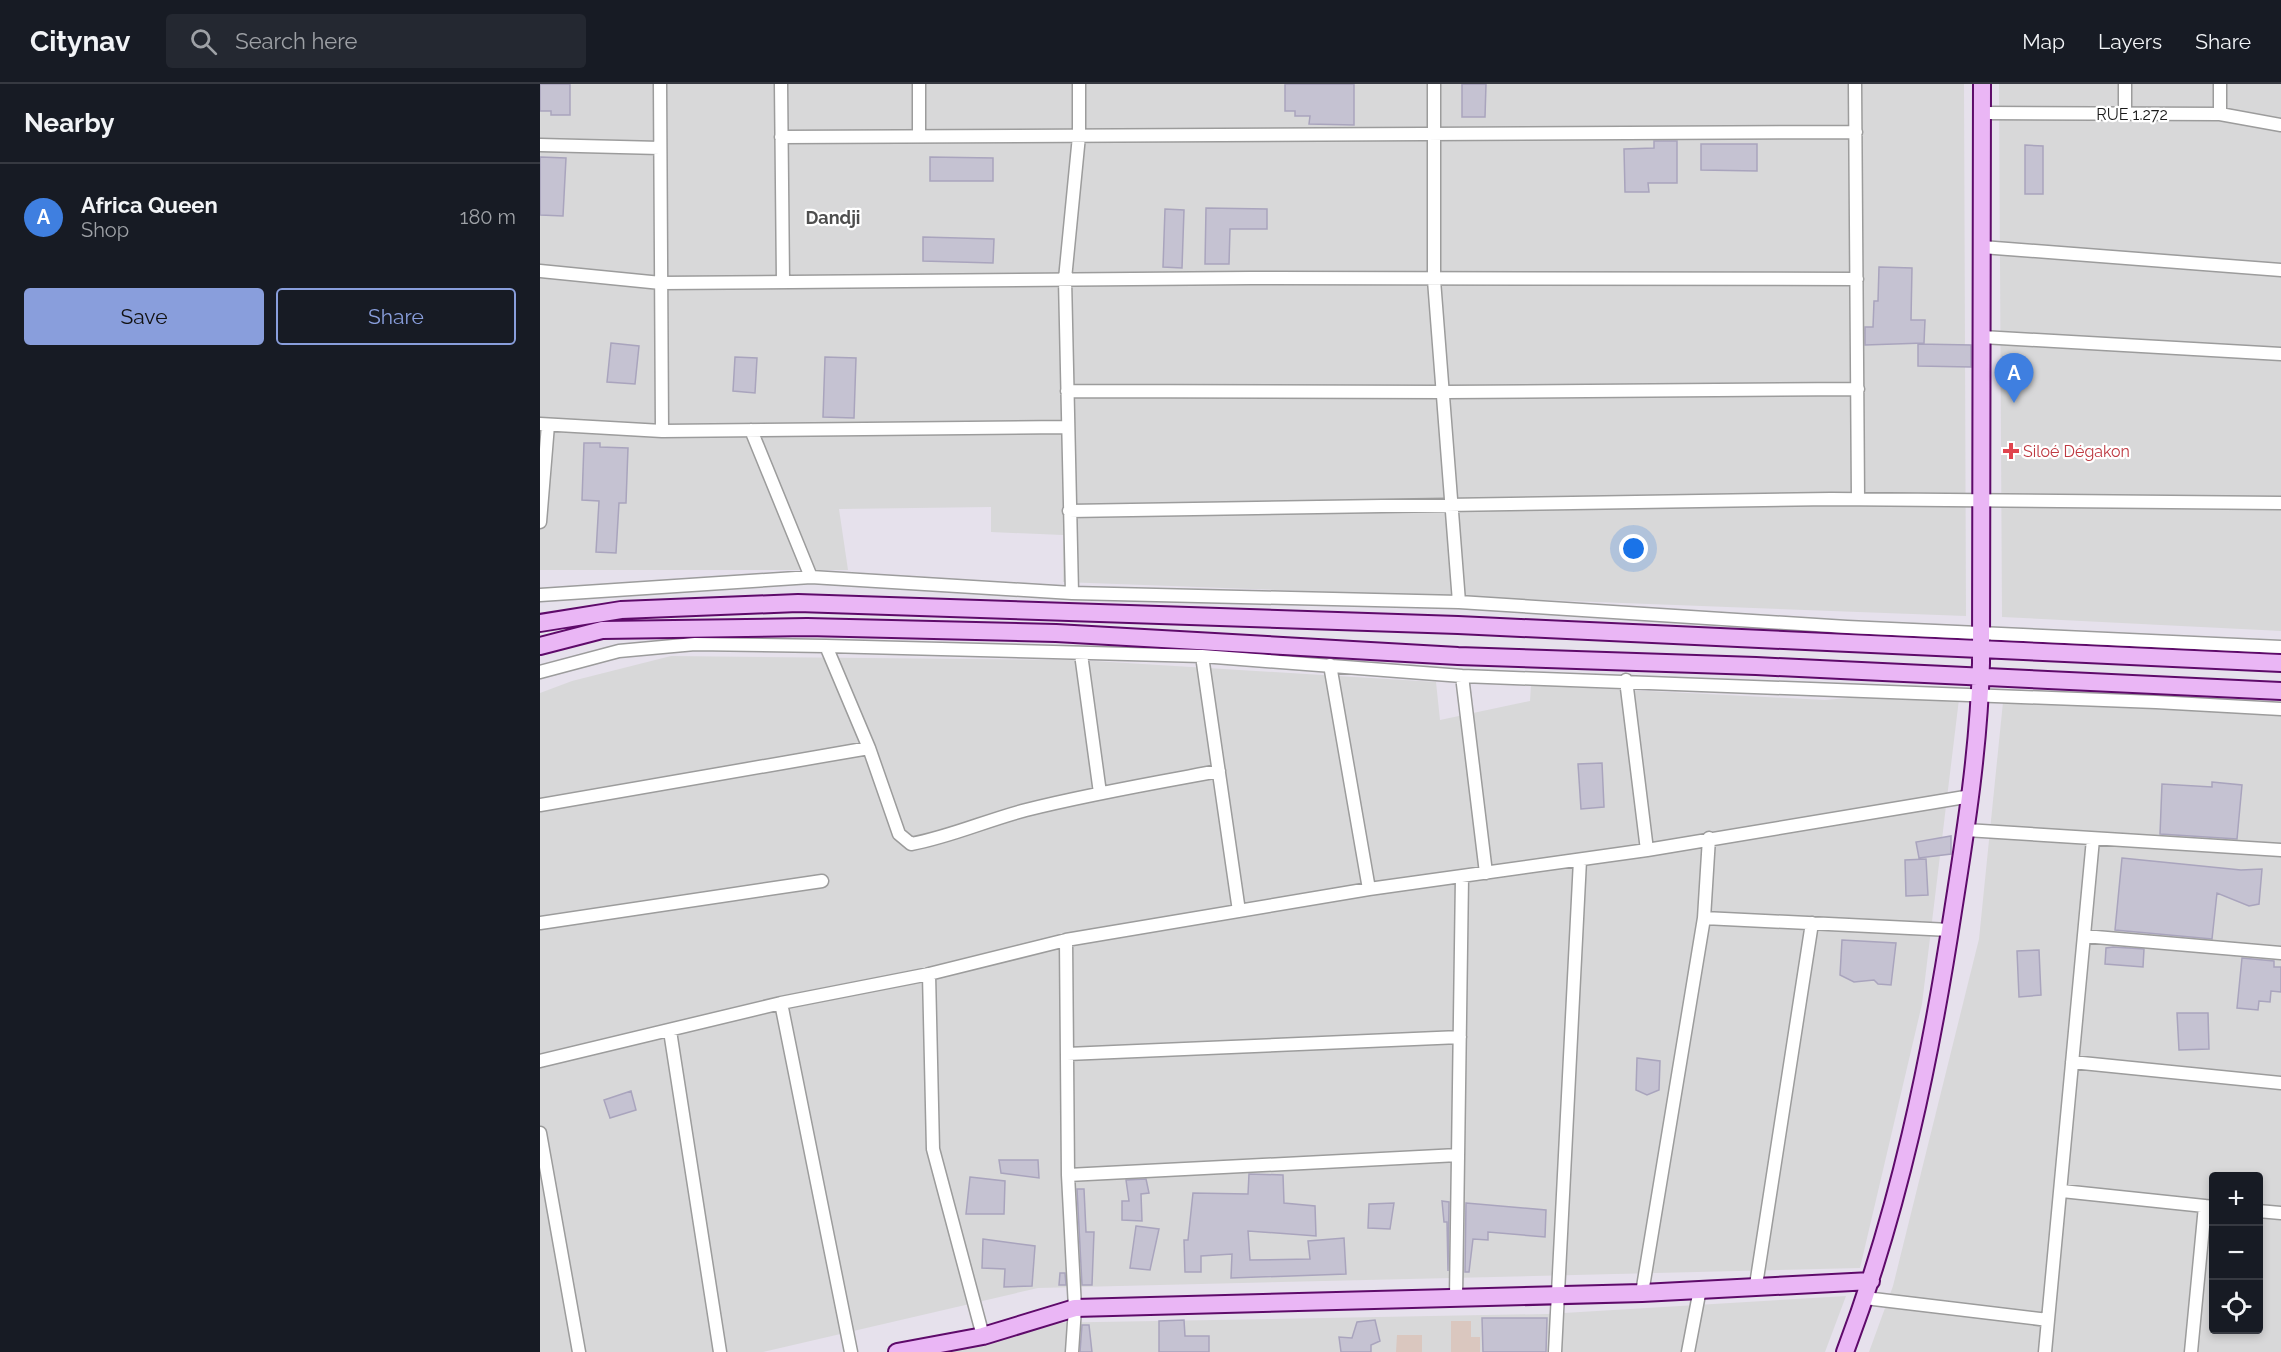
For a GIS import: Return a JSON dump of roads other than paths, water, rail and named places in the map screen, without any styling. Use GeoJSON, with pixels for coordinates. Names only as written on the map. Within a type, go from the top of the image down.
{"type":"FeatureCollection","features":[{"type":"Feature","properties":{"kind":"street"},"geometry":{"type":"LineString","coordinates":[[660,84],[662,431]]}},
{"type":"Feature","properties":{"kind":"street"},"geometry":{"type":"LineString","coordinates":[[781,84],[783,281]]}},
{"type":"Feature","properties":{"kind":"street"},"geometry":{"type":"LineString","coordinates":[[919,84],[919,136]]}},
{"type":"Feature","properties":{"kind":"street"},"geometry":{"type":"LineString","coordinates":[[1072,593],[1066,427],[1065,279],[1078,136],[1079,84]]}},
{"type":"Feature","properties":{"kind":"street"},"geometry":{"type":"LineString","coordinates":[[1434,84],[1434,280],[1454,506],[1459,602]]}},
{"type":"Feature","properties":{"kind":"street"},"geometry":{"type":"LineString","coordinates":[[1856,84],[1858,499]]}},
{"type":"Feature","properties":{"kind":"street"},"geometry":{"type":"LineString","coordinates":[[1845,1352],[1871,1281],[1929,1061],[1971,796],[1981,677],[1982,84]]}},
{"type":"Feature","properties":{"kind":"street"},"geometry":{"type":"LineString","coordinates":[[2125,84],[2126,114]]}},
{"type":"Feature","properties":{"kind":"street"},"geometry":{"type":"LineString","coordinates":[[2220,84],[2220,114]]}},
{"type":"Feature","properties":{"kind":"street","name":"RUE 1.272"},"geometry":{"type":"LineString","coordinates":[[1982,113],[2220,114],[2281,125]]}},
{"type":"Feature","properties":{"kind":"street"},"geometry":{"type":"LineString","coordinates":[[782,137],[1856,132]]}},
{"type":"Feature","properties":{"kind":"street"},"geometry":{"type":"LineString","coordinates":[[540,145],[660,148]]}},
{"type":"Feature","properties":{"kind":"street"},"geometry":{"type":"LineString","coordinates":[[1982,248],[2281,270]]}},
{"type":"Feature","properties":{"kind":"street"},"geometry":{"type":"LineString","coordinates":[[540,271],[661,283],[1065,279],[1857,279]]}},
{"type":"Feature","properties":{"kind":"street"},"geometry":{"type":"LineString","coordinates":[[1982,337],[2281,354]]}},
{"type":"Feature","properties":{"kind":"street"},"geometry":{"type":"LineString","coordinates":[[1067,391],[1445,392],[1858,389]]}},
{"type":"Feature","properties":{"kind":"street"},"geometry":{"type":"LineString","coordinates":[[540,522],[544,424],[662,431],[1066,427]]}},
{"type":"Feature","properties":{"kind":"street"},"geometry":{"type":"LineString","coordinates":[[751,430],[811,577]]}},
{"type":"Feature","properties":{"kind":"street"},"geometry":{"type":"LineString","coordinates":[[1069,511],[1858,499],[2281,503]]}},
{"type":"Feature","properties":{"kind":"street"},"geometry":{"type":"LineString","coordinates":[[540,595],[811,577],[1072,593],[1459,602],[2281,663]]}},
{"type":"Feature","properties":{"kind":"street"},"geometry":{"type":"LineString","coordinates":[[540,623],[621,610],[798,603],[1981,640],[2281,647]]}},
{"type":"Feature","properties":{"kind":"street"},"geometry":{"type":"LineString","coordinates":[[540,645],[602,630],[819,627],[1056,633],[1458,656],[2281,691]]}},
{"type":"Feature","properties":{"kind":"street"},"geometry":{"type":"LineString","coordinates":[[540,672],[619,651],[695,644],[826,646],[1202,656],[1462,676],[1626,680],[2281,709]]}},
{"type":"Feature","properties":{"kind":"street"},"geometry":{"type":"LineString","coordinates":[[826,646],[869,748],[899,834],[911,844],[934,840],[1024,811],[1100,793],[1219,771]]}},
{"type":"Feature","properties":{"kind":"street"},"geometry":{"type":"LineString","coordinates":[[1081,654],[1100,793]]}},
{"type":"Feature","properties":{"kind":"street"},"geometry":{"type":"LineString","coordinates":[[1202,656],[1239,911]]}},
{"type":"Feature","properties":{"kind":"street"},"geometry":{"type":"LineString","coordinates":[[1330,665],[1369,889]]}},
{"type":"Feature","properties":{"kind":"street"},"geometry":{"type":"LineString","coordinates":[[1462,676],[1486,873]]}},
{"type":"Feature","properties":{"kind":"street"},"geometry":{"type":"LineString","coordinates":[[1626,680],[1647,850]]}},
{"type":"Feature","properties":{"kind":"street"},"geometry":{"type":"LineString","coordinates":[[540,805],[869,748]]}},
{"type":"Feature","properties":{"kind":"street"},"geometry":{"type":"LineString","coordinates":[[540,1061],[781,1003],[929,974],[1066,940],[1369,889],[1647,850],[1971,796]]}},
{"type":"Feature","properties":{"kind":"street"},"geometry":{"type":"LineString","coordinates":[[1966,830],[2281,850]]}},
{"type":"Feature","properties":{"kind":"street"},"geometry":{"type":"LineString","coordinates":[[1642,1293],[1704,918],[1709,838]]}},
{"type":"Feature","properties":{"kind":"street"},"geometry":{"type":"LineString","coordinates":[[2045,1352],[2062,1191],[2093,839]]}},
{"type":"Feature","properties":{"kind":"street"},"geometry":{"type":"LineString","coordinates":[[1555,1352],[1580,860]]}},
{"type":"Feature","properties":{"kind":"street"},"geometry":{"type":"LineString","coordinates":[[1456,1297],[1462,877]]}},
{"type":"Feature","properties":{"kind":"street"},"geometry":{"type":"LineString","coordinates":[[540,923],[822,881]]}},
{"type":"Feature","properties":{"kind":"street"},"geometry":{"type":"LineString","coordinates":[[1704,918],[1950,930]]}},
{"type":"Feature","properties":{"kind":"street"},"geometry":{"type":"LineString","coordinates":[[1756,1285],[1812,923]]}},
{"type":"Feature","properties":{"kind":"street"},"geometry":{"type":"LineString","coordinates":[[2084,936],[2281,952]]}},
{"type":"Feature","properties":{"kind":"street"},"geometry":{"type":"LineString","coordinates":[[1066,940],[1068,1175],[1075,1308],[1072,1352]]}},
{"type":"Feature","properties":{"kind":"street"},"geometry":{"type":"LineString","coordinates":[[929,974],[933,1149],[983,1336]]}},
{"type":"Feature","properties":{"kind":"street"},"geometry":{"type":"LineString","coordinates":[[781,1003],[851,1352]]}},
{"type":"Feature","properties":{"kind":"street"},"geometry":{"type":"LineString","coordinates":[[670,1031],[720,1352]]}},
{"type":"Feature","properties":{"kind":"street"},"geometry":{"type":"LineString","coordinates":[[1067,1054],[1460,1037]]}},
{"type":"Feature","properties":{"kind":"street"},"geometry":{"type":"LineString","coordinates":[[2072,1062],[2281,1083]]}},
{"type":"Feature","properties":{"kind":"street"},"geometry":{"type":"LineString","coordinates":[[540,1133],[546,1195],[579,1352]]}},
{"type":"Feature","properties":{"kind":"street"},"geometry":{"type":"LineString","coordinates":[[1068,1175],[1458,1155]]}},
{"type":"Feature","properties":{"kind":"street"},"geometry":{"type":"LineString","coordinates":[[2062,1191],[2209,1206],[2192,1352]]}},
{"type":"Feature","properties":{"kind":"street"},"geometry":{"type":"LineString","coordinates":[[2263,1211],[2281,1213]]}},
{"type":"Feature","properties":{"kind":"street"},"geometry":{"type":"LineString","coordinates":[[897,1352],[983,1336],[1075,1308],[1558,1296],[1871,1281]]}},
{"type":"Feature","properties":{"kind":"street"},"geometry":{"type":"LineString","coordinates":[[1688,1352],[1700,1289]]}},
{"type":"Feature","properties":{"kind":"street"},"geometry":{"type":"LineString","coordinates":[[1865,1298],[2048,1320]]}},
{"type":"Feature","properties":{"kind":"place","name":"Africa Queen"},"geometry":{"type":"Point","coordinates":[2014,403]}},
{"type":"Feature","properties":{"kind":"place","name":"Siloé Dégakon"},"geometry":{"type":"Point","coordinates":[2011,451]}},
{"type":"Feature","properties":{"kind":"district","name":"Dandji"},"geometry":{"type":"Point","coordinates":[833,217]}}]}
